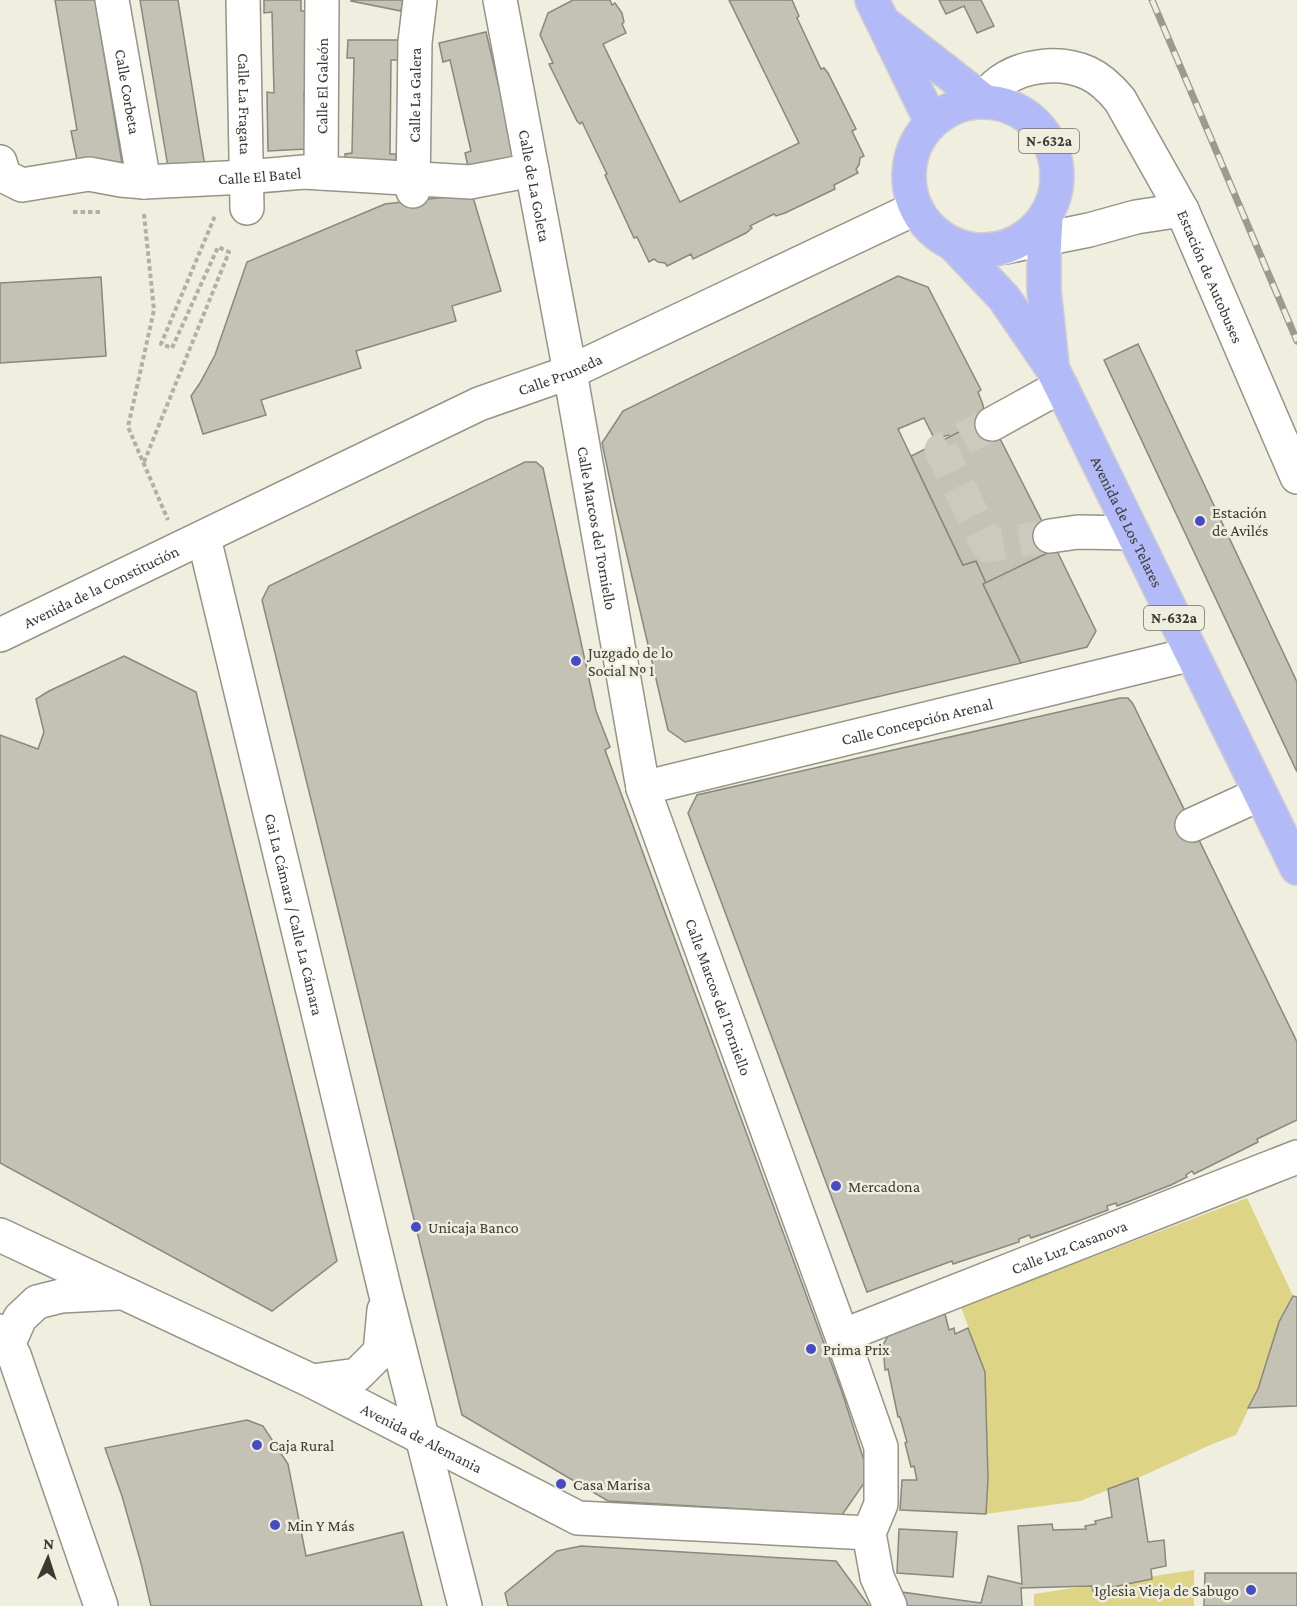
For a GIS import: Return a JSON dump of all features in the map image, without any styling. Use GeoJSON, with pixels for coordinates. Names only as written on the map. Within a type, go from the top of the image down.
{"type":"FeatureCollection","features":[{"type":"Feature","properties":{"kind":"main road","name":"N-632a"},"geometry":{"type":"LineString","coordinates":[[877,11],[984,101]]}},
{"type":"Feature","properties":{"kind":"main road","name":"N-632a"},"geometry":{"type":"LineString","coordinates":[[877,11],[931,122]]}},
{"type":"Feature","properties":{"kind":"main road","name":"N-632a"},"geometry":{"type":"LineString","coordinates":[[984,101],[1009,105],[1036,123],[1051,144],[1058,169],[1055,195],[1046,228],[1005,247],[978,250],[953,244],[931,229],[916,208],[910,193],[909,167],[916,142],[931,122],[958,105],[984,101]]}},
{"type":"Feature","properties":{"kind":"main road","name":"Avenida de Los Telares"},"geometry":{"type":"LineString","coordinates":[[1046,228],[1044,290],[1057,377]]}},
{"type":"Feature","properties":{"kind":"main road","name":"Avenida de Los Telares"},"geometry":{"type":"LineString","coordinates":[[953,244],[1004,298],[1057,377],[1297,868]]}},
{"type":"Feature","properties":{"kind":"street","name":"Calle Corbeta"},"geometry":{"type":"LineString","coordinates":[[111,0],[144,196]]}},
{"type":"Feature","properties":{"kind":"street","name":"Calle La Fragata"},"geometry":{"type":"LineString","coordinates":[[237,198],[243,0]]}},
{"type":"Feature","properties":{"kind":"street","name":"Calle El Galeón"},"geometry":{"type":"LineString","coordinates":[[312,172],[322,0]]}},
{"type":"Feature","properties":{"kind":"street","name":"Calle La Galera"},"geometry":{"type":"LineString","coordinates":[[413,185],[415,42],[420,0]]}},
{"type":"Feature","properties":{"kind":"street","name":"Calle de La Goleta"},"geometry":{"type":"LineString","coordinates":[[500,0],[570,372]]}},
{"type":"Feature","properties":{"kind":"street"},"geometry":{"type":"LineString","coordinates":[[984,101],[995,87],[1009,76],[1028,69],[1048,65],[1069,67],[1088,73],[1106,85],[1120,100],[1182,210]]}},
{"type":"Feature","properties":{"kind":"street","name":"Calle El Batel"},"geometry":{"type":"LineString","coordinates":[[0,162],[4,176],[22,185],[89,174],[122,180],[144,196],[237,198],[312,172],[413,185],[470,182],[532,170]]}},
{"type":"Feature","properties":{"kind":"street","name":"Calle Pruneda"},"geometry":{"type":"LineString","coordinates":[[192,543],[479,404],[570,372],[916,208]]}},
{"type":"Feature","properties":{"kind":"street","name":"Estación de Autobuses"},"geometry":{"type":"LineString","coordinates":[[1046,228],[1089,230],[1136,217],[1182,210],[1297,477]]}},
{"type":"Feature","properties":{"kind":"street"},"geometry":{"type":"LineString","coordinates":[[1044,290],[1053,267],[1066,249],[1089,230]]}},
{"type":"Feature","properties":{"kind":"street","name":"Calle Marcos del Torniello"},"geometry":{"type":"LineString","coordinates":[[570,372],[643,788],[881,1447],[881,1504],[869,1533]]}},
{"type":"Feature","properties":{"kind":"street"},"geometry":{"type":"LineString","coordinates":[[992,424],[1057,377]]}},
{"type":"Feature","properties":{"kind":"street"},"geometry":{"type":"LineString","coordinates":[[1050,536],[1078,532],[1133,533]]}},
{"type":"Feature","properties":{"kind":"street","name":"Avenida de la Constitución"},"geometry":{"type":"LineString","coordinates":[[0,635],[192,543]]}},
{"type":"Feature","properties":{"kind":"street","name":"Cai La Cámara / Calle La Cámara"},"geometry":{"type":"LineString","coordinates":[[192,543],[465,1606]]}},
{"type":"Feature","properties":{"kind":"street","name":"Calle Concepción Arenal"},"geometry":{"type":"LineString","coordinates":[[643,788],[1192,654]]}},
{"type":"Feature","properties":{"kind":"street"},"geometry":{"type":"LineString","coordinates":[[1192,825],[1260,794]]}},
{"type":"Feature","properties":{"kind":"street","name":"Calle Luz Casanova"},"geometry":{"type":"LineString","coordinates":[[842,1336],[1297,1157]]}},
{"type":"Feature","properties":{"kind":"street","name":"Avenida de Alemania"},"geometry":{"type":"LineString","coordinates":[[0,1235],[312,1382],[578,1518],[869,1533]]}},
{"type":"Feature","properties":{"kind":"street","name":"Cai La Cámara / Calle La Cámara"},"geometry":{"type":"LineString","coordinates":[[312,1382],[357,1375],[380,1352],[385,1291]]}},
{"type":"Feature","properties":{"kind":"street"},"geometry":{"type":"LineString","coordinates":[[101,1606],[14,1355],[4,1338],[37,1302],[61,1296],[122,1293]]}},
{"type":"Feature","properties":{"kind":"street"},"geometry":{"type":"LineString","coordinates":[[869,1533],[877,1577],[890,1606]]}},
{"type":"Feature","properties":{"kind":"path"},"geometry":{"type":"LineString","coordinates":[[144,196],[154,310],[128,427],[144,462],[192,543]]}},
{"type":"Feature","properties":{"kind":"path"},"geometry":{"type":"LineString","coordinates":[[144,462],[229,252],[218,248],[172,348],[160,344],[237,198]]}},
{"type":"Feature","properties":{"kind":"shaded area"},"geometry":{"type":"Polygon","coordinates":[[[1247,1198],[1293,1296],[1279,1322],[1258,1389],[1236,1435],[1080,1501],[986,1514],[988,1479],[985,1372],[961,1307],[1247,1198]]]}},
{"type":"Feature","properties":{"kind":"shaded area"},"geometry":{"type":"Polygon","coordinates":[[[1194,1570],[1194,1606],[1034,1606],[1034,1594],[1194,1570]]]}},
{"type":"Feature","properties":{"kind":"building"},"geometry":{"type":"Polygon","coordinates":[[[55,0],[95,0],[122,163],[79,170],[71,131],[77,130],[55,0]]]}},
{"type":"Feature","properties":{"kind":"building"},"geometry":{"type":"Polygon","coordinates":[[[140,0],[178,0],[206,173],[170,179],[140,0]]]}},
{"type":"Feature","properties":{"kind":"building"},"geometry":{"type":"Polygon","coordinates":[[[264,0],[301,0],[301,11],[309,11],[311,92],[304,92],[306,149],[268,151],[267,92],[274,93],[272,12],[264,13],[264,0]]]}},
{"type":"Feature","properties":{"kind":"building"},"geometry":{"type":"Polygon","coordinates":[[[352,0],[403,0],[401,11],[352,0]]]}},
{"type":"Feature","properties":{"kind":"building"},"geometry":{"type":"Polygon","coordinates":[[[573,0],[610,0],[612,5],[615,3],[622,13],[624,22],[622,24],[626,33],[603,44],[680,202],[799,143],[729,0],[792,0],[799,16],[797,18],[821,69],[824,68],[828,73],[856,129],[852,131],[864,156],[860,158],[856,169],[858,173],[834,185],[835,189],[785,213],[776,216],[774,214],[750,226],[752,228],[746,233],[693,259],[691,254],[667,266],[654,259],[649,262],[637,237],[634,238],[582,122],[580,124],[577,121],[549,64],[553,63],[540,35],[548,13],[573,0]]]}},
{"type":"Feature","properties":{"kind":"building"},"geometry":{"type":"Polygon","coordinates":[[[939,0],[981,0],[994,26],[977,33],[964,6],[946,14],[939,0]]]}},
{"type":"Feature","properties":{"kind":"building"},"geometry":{"type":"Polygon","coordinates":[[[486,32],[516,159],[469,171],[465,153],[471,151],[450,60],[443,62],[439,43],[486,32]]]}},
{"type":"Feature","properties":{"kind":"building"},"geometry":{"type":"Polygon","coordinates":[[[348,40],[399,40],[399,60],[391,60],[390,154],[396,154],[396,173],[346,172],[345,154],[352,153],[354,58],[347,58],[348,40]]]}},
{"type":"Feature","properties":{"kind":"building"},"geometry":{"type":"Polygon","coordinates":[[[472,194],[501,291],[452,306],[456,321],[356,351],[361,368],[261,400],[266,415],[203,434],[191,396],[215,355],[247,262],[385,204],[472,194]]]}},
{"type":"Feature","properties":{"kind":"building"},"geometry":{"type":"Polygon","coordinates":[[[898,276],[928,287],[981,390],[978,392],[984,414],[980,422],[950,437],[948,435],[935,440],[924,418],[898,429],[963,565],[976,561],[986,583],[983,584],[1021,663],[685,742],[668,730],[602,443],[623,411],[898,276]]]}},
{"type":"Feature","properties":{"kind":"building"},"geometry":{"type":"Polygon","coordinates":[[[101,277],[106,356],[0,363],[0,283],[101,277]]]}},
{"type":"Feature","properties":{"kind":"building","name":"Estación de Avilés"},"geometry":{"type":"Polygon","coordinates":[[[1138,344],[1297,682],[1297,772],[1104,360],[1138,344]]]}},
{"type":"Feature","properties":{"kind":"building"},"geometry":{"type":"Polygon","coordinates":[[[989,417],[1056,549],[986,583],[976,561],[963,565],[911,456],[989,417]]]}},
{"type":"Feature","properties":{"kind":"building"},"geometry":{"type":"Polygon","coordinates":[[[525,462],[536,462],[543,468],[596,711],[610,747],[605,750],[842,1392],[869,1476],[842,1515],[608,1501],[462,1415],[262,600],[269,586],[525,462]]]}},
{"type":"Feature","properties":{"kind":"building"},"geometry":{"type":"Polygon","coordinates":[[[1056,549],[1096,631],[1087,647],[1021,663],[983,584],[1056,549]]]}},
{"type":"Feature","properties":{"kind":"building"},"geometry":{"type":"Polygon","coordinates":[[[124,656],[196,692],[337,1261],[272,1311],[0,1163],[0,735],[38,749],[44,732],[36,699],[124,656]]]}},
{"type":"Feature","properties":{"kind":"building"},"geometry":{"type":"Polygon","coordinates":[[[1128,698],[1133,704],[1297,1042],[1297,1120],[1194,1174],[1192,1171],[1186,1175],[1187,1177],[1171,1185],[1117,1206],[1116,1203],[1107,1206],[1108,1210],[1054,1230],[1031,1238],[1029,1235],[1019,1239],[1019,1242],[953,1264],[952,1261],[867,1292],[688,813],[697,795],[1128,698]]]}},
{"type":"Feature","properties":{"kind":"building"},"geometry":{"type":"Polygon","coordinates":[[[1293,1296],[1297,1297],[1297,1406],[1248,1408],[1258,1389],[1279,1322],[1293,1296]]]}},
{"type":"Feature","properties":{"kind":"building"},"geometry":{"type":"Polygon","coordinates":[[[945,1314],[949,1330],[954,1328],[955,1334],[968,1328],[985,1372],[988,1479],[986,1514],[900,1510],[902,1480],[917,1480],[914,1466],[911,1467],[905,1443],[907,1442],[900,1417],[898,1417],[888,1369],[885,1370],[883,1345],[888,1336],[894,1332],[945,1314]]]}},
{"type":"Feature","properties":{"kind":"building"},"geometry":{"type":"Polygon","coordinates":[[[247,1420],[263,1426],[288,1464],[306,1556],[403,1532],[422,1606],[151,1606],[122,1496],[105,1448],[247,1420]]]}},
{"type":"Feature","properties":{"kind":"building"},"geometry":{"type":"Polygon","coordinates":[[[1138,1478],[1148,1542],[1164,1540],[1166,1566],[1151,1569],[1152,1579],[1093,1591],[1092,1586],[1021,1588],[1022,1606],[904,1606],[901,1592],[981,1603],[988,1576],[1022,1584],[1018,1526],[1052,1524],[1053,1530],[1086,1529],[1085,1526],[1096,1524],[1095,1521],[1112,1517],[1108,1489],[1138,1478]]]}},
{"type":"Feature","properties":{"kind":"building"},"geometry":{"type":"Polygon","coordinates":[[[899,1529],[957,1532],[953,1577],[897,1573],[899,1529]]]}},
{"type":"Feature","properties":{"kind":"building"},"geometry":{"type":"Polygon","coordinates":[[[581,1546],[836,1561],[869,1606],[508,1606],[505,1593],[557,1551],[581,1546]]]}},
{"type":"Feature","properties":{"kind":"building","name":"Iglesia Vieja de Sabugo"},"geometry":{"type":"Polygon","coordinates":[[[1205,1573],[1297,1573],[1297,1606],[1204,1606],[1205,1573]]]}},
{"type":"Feature","properties":{"kind":"tunnel"},"geometry":{"type":"LineString","coordinates":[[992,424],[941,450],[988,546],[1050,536]]}},
{"type":"Feature","properties":{"kind":"railway"},"geometry":{"type":"LineString","coordinates":[[1152,0],[1297,341]]}},
{"type":"Feature","properties":{"kind":"place","name":"Estación de Avilés"},"geometry":{"type":"Point","coordinates":[1200,521]}},
{"type":"Feature","properties":{"kind":"place","name":"Juzgado de lo Social Nº 1"},"geometry":{"type":"Point","coordinates":[576,661]}},
{"type":"Feature","properties":{"kind":"place","name":"Mercadona"},"geometry":{"type":"Point","coordinates":[836,1186]}},
{"type":"Feature","properties":{"kind":"place","name":"Unicaja Banco"},"geometry":{"type":"Point","coordinates":[416,1227]}},
{"type":"Feature","properties":{"kind":"place","name":"Prima Prix"},"geometry":{"type":"Point","coordinates":[811,1349]}},
{"type":"Feature","properties":{"kind":"place","name":"Caja Rural"},"geometry":{"type":"Point","coordinates":[257,1445]}},
{"type":"Feature","properties":{"kind":"place","name":"Casa Marisa"},"geometry":{"type":"Point","coordinates":[561,1484]}},
{"type":"Feature","properties":{"kind":"place","name":"Min Y Más"},"geometry":{"type":"Point","coordinates":[275,1525]}},
{"type":"Feature","properties":{"kind":"place","name":"Iglesia Vieja de Sabugo"},"geometry":{"type":"Point","coordinates":[1251,1590]}}]}
